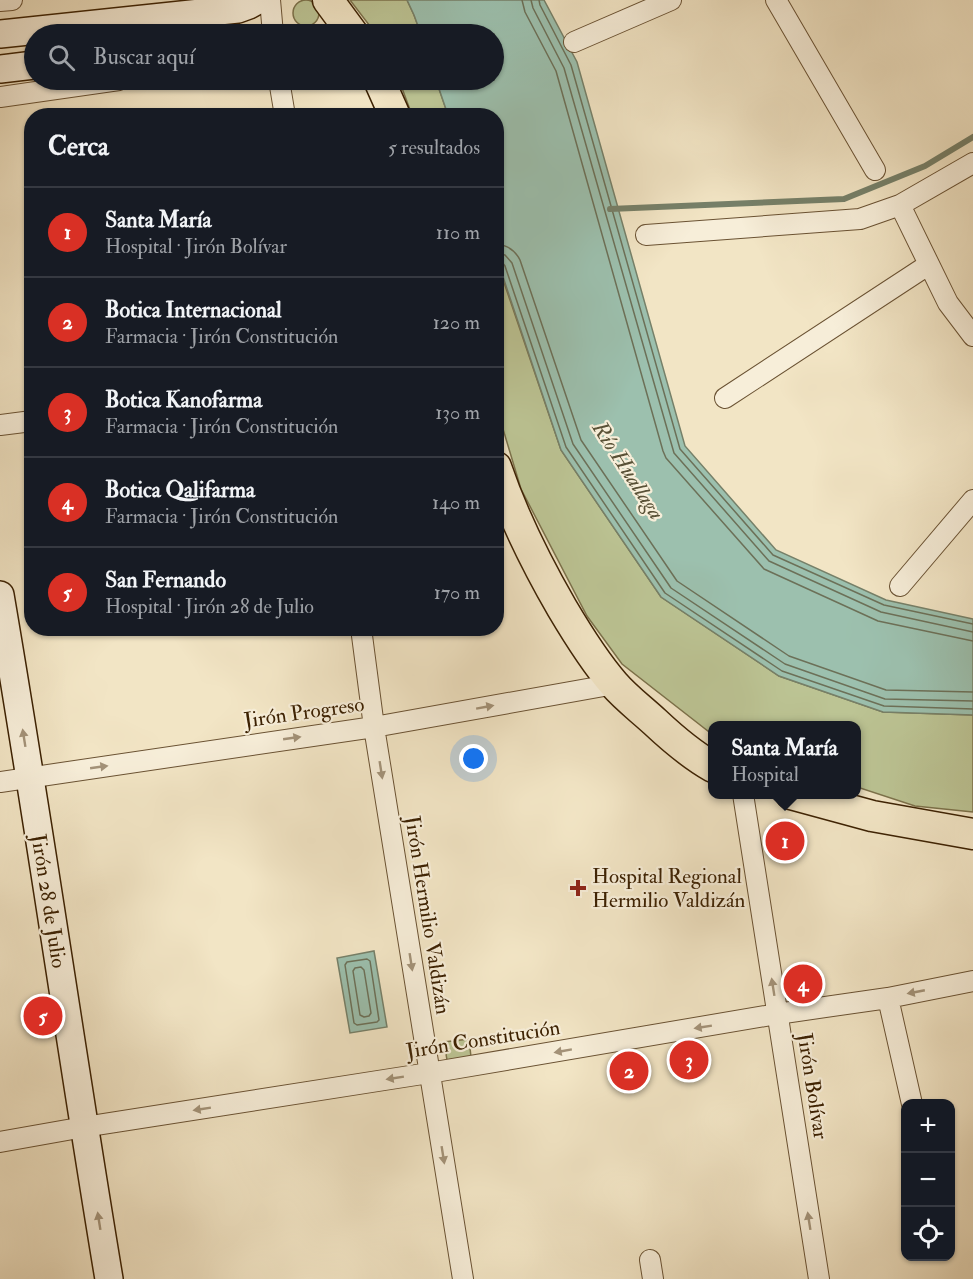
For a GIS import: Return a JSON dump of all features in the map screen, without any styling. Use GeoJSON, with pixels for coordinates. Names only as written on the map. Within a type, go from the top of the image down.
{"type":"FeatureCollection","features":[{"type":"Feature","properties":{"kind":"main road"},"geometry":{"type":"LineString","coordinates":[[328,0],[346,24]]}},
{"type":"Feature","properties":{"kind":"main road"},"geometry":{"type":"LineString","coordinates":[[383,90],[391,108]]}},
{"type":"Feature","properties":{"kind":"main road"},"geometry":{"type":"LineString","coordinates":[[504,487],[517,522],[539,568],[585,647],[615,684],[673,738],[708,763]]}},
{"type":"Feature","properties":{"kind":"main road"},"geometry":{"type":"LineString","coordinates":[[806,799],[872,816],[973,834]]}},
{"type":"Feature","properties":{"kind":"street"},"geometry":{"type":"LineString","coordinates":[[0,1],[12,0]]}},
{"type":"Feature","properties":{"kind":"street"},"geometry":{"type":"LineString","coordinates":[[95,24],[238,9],[258,0]]}},
{"type":"Feature","properties":{"kind":"street"},"geometry":{"type":"LineString","coordinates":[[270,0],[272,24]]}},
{"type":"Feature","properties":{"kind":"street"},"geometry":{"type":"LineString","coordinates":[[574,42],[671,0]]}},
{"type":"Feature","properties":{"kind":"street"},"geometry":{"type":"LineString","coordinates":[[776,0],[875,170]]}},
{"type":"Feature","properties":{"kind":"street"},"geometry":{"type":"LineString","coordinates":[[0,34],[24,31]]}},
{"type":"Feature","properties":{"kind":"street"},"geometry":{"type":"LineString","coordinates":[[0,69],[24,66]]}},
{"type":"Feature","properties":{"kind":"street"},"geometry":{"type":"LineString","coordinates":[[0,97],[49,90]]}},
{"type":"Feature","properties":{"kind":"street"},"geometry":{"type":"LineString","coordinates":[[281,90],[284,108]]}},
{"type":"Feature","properties":{"kind":"street"},"geometry":{"type":"LineString","coordinates":[[646,234],[860,219],[900,205],[973,163]]}},
{"type":"Feature","properties":{"kind":"street"},"geometry":{"type":"LineString","coordinates":[[900,205],[948,303],[973,336]]}},
{"type":"Feature","properties":{"kind":"street"},"geometry":{"type":"LineString","coordinates":[[725,398],[928,265]]}},
{"type":"Feature","properties":{"kind":"street"},"geometry":{"type":"LineString","coordinates":[[0,425],[24,422]]}},
{"type":"Feature","properties":{"kind":"street"},"geometry":{"type":"LineString","coordinates":[[900,586],[973,500]]}},
{"type":"Feature","properties":{"kind":"street","name":"Jirón 28 de Julio"},"geometry":{"type":"LineString","coordinates":[[0,595],[109,1279]]}},
{"type":"Feature","properties":{"kind":"street","name":"Jirón Hermilio Valdizán"},"geometry":{"type":"LineString","coordinates":[[362,636],[374,727],[463,1279]]}},
{"type":"Feature","properties":{"kind":"street","name":"Jirón Progreso"},"geometry":{"type":"LineString","coordinates":[[0,782],[374,727],[615,684]]}},
{"type":"Feature","properties":{"kind":"street","name":"Jirón Bolívar"},"geometry":{"type":"LineString","coordinates":[[744,799],[819,1279]]}},
{"type":"Feature","properties":{"kind":"street","name":"Jirón Constitución"},"geometry":{"type":"LineString","coordinates":[[0,1142],[777,1014],[888,998],[973,981]]}},
{"type":"Feature","properties":{"kind":"street"},"geometry":{"type":"LineString","coordinates":[[888,998],[911,1099]]}},
{"type":"Feature","properties":{"kind":"shaded area"},"geometry":{"type":"Polygon","coordinates":[[[350,0],[407,0],[417,24],[368,24],[350,0]]]}},
{"type":"Feature","properties":{"kind":"shaded area"},"geometry":{"type":"Polygon","coordinates":[[[301,1],[311,1],[318,8],[318,18],[312,24],[300,24],[294,18],[294,8],[301,1]]]}},
{"type":"Feature","properties":{"kind":"shaded area"},"geometry":{"type":"Polygon","coordinates":[[[403,90],[439,90],[446,108],[409,108],[403,90]]]}},
{"type":"Feature","properties":{"kind":"shaded area"},"geometry":{"type":"Polygon","coordinates":[[[504,283],[561,450],[661,597],[779,676],[883,712],[973,715],[973,812],[915,806],[861,788],[861,721],[708,721],[708,731],[622,664],[587,616],[521,489],[504,432],[504,283]]]}},
{"type":"Feature","properties":{"kind":"shaded area"},"geometry":{"type":"Polygon","coordinates":[[[469,1039],[471,1057],[447,1060],[444,1042],[469,1039]]]}},
{"type":"Feature","properties":{"kind":"water","name":"Río Huallaga"},"geometry":{"type":"Polygon","coordinates":[[[407,0],[544,0],[577,62],[685,446],[776,550],[886,600],[973,619],[973,715],[883,712],[779,676],[661,597],[561,450],[504,280],[504,108],[446,108],[439,90],[504,90],[504,24],[417,24],[407,0]]]}},
{"type":"Feature","properties":{"kind":"water"},"geometry":{"type":"Polygon","coordinates":[[[374,951],[387,1027],[350,1033],[337,958],[374,951]]]}},
{"type":"Feature","properties":{"kind":"waterway"},"geometry":{"type":"LineString","coordinates":[[610,209],[844,199],[925,166],[973,137]]}},
{"type":"Feature","properties":{"kind":"place","name":"Santa María"},"geometry":{"type":"Point","coordinates":[785,841]}},
{"type":"Feature","properties":{"kind":"place","name":"Hospital Regional Hermilio Valdizán"},"geometry":{"type":"Point","coordinates":[578,888]}},
{"type":"Feature","properties":{"kind":"place","name":"Botica Qalifarma"},"geometry":{"type":"Point","coordinates":[803,984]}},
{"type":"Feature","properties":{"kind":"place","name":"San Fernando"},"geometry":{"type":"Point","coordinates":[43,1016]}},
{"type":"Feature","properties":{"kind":"place","name":"Botica Kanofarma"},"geometry":{"type":"Point","coordinates":[689,1060]}},
{"type":"Feature","properties":{"kind":"place","name":"Botica Internacional"},"geometry":{"type":"Point","coordinates":[629,1071]}}]}
